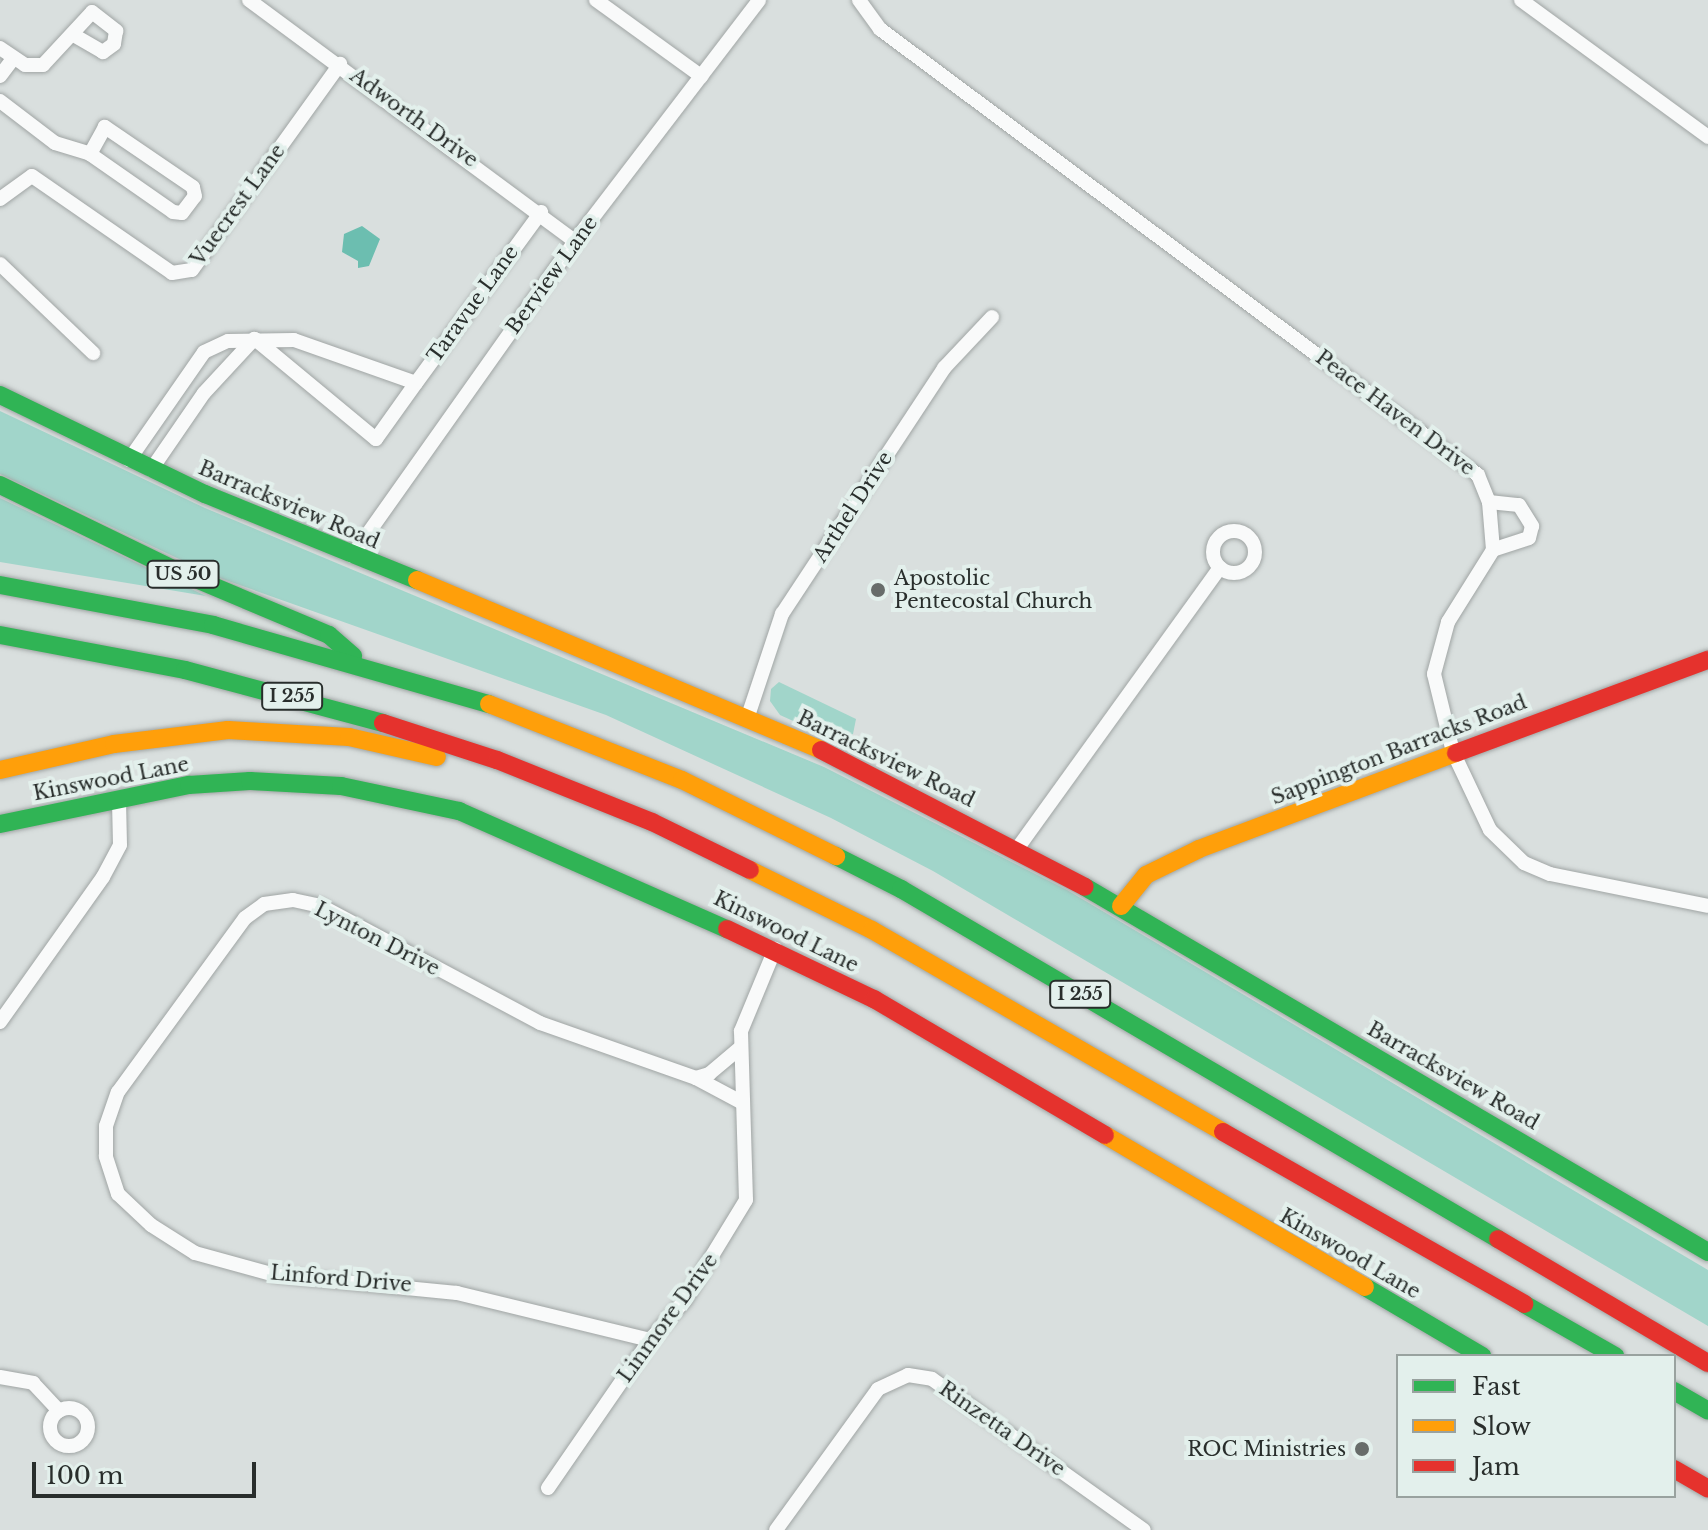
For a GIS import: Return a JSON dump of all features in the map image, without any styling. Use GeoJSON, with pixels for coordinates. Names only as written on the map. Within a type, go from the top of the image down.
{"type":"FeatureCollection","features":[{"type":"Feature","properties":{"kind":"main road","name":"Barracksview Road"},"geometry":{"type":"LineString","coordinates":[[0,395],[151,470],[352,556],[748,716],[1017,849],[1121,906],[1708,1252]]}},
{"type":"Feature","properties":{"kind":"main road","name":"US 50"},"geometry":{"type":"LineString","coordinates":[[0,485],[177,571],[329,635],[363,664]]}},
{"type":"Feature","properties":{"kind":"main road","name":"I 255"},"geometry":{"type":"LineString","coordinates":[[0,585],[213,625],[363,664],[531,717],[682,780],[830,851],[1708,1363]]}},
{"type":"Feature","properties":{"kind":"main road","name":"I 255"},"geometry":{"type":"LineString","coordinates":[[0,635],[266,689],[422,734],[576,790],[726,855],[872,930],[1612,1354]]}},
{"type":"Feature","properties":{"kind":"main road","name":"Sappington Barracks Road"},"geometry":{"type":"LineString","coordinates":[[1121,906],[1154,870],[1453,752],[1708,660]]}},
{"type":"Feature","properties":{"kind":"main road"},"geometry":{"type":"LineString","coordinates":[[0,770],[153,737],[269,731],[375,742],[576,790]]}},
{"type":"Feature","properties":{"kind":"main road","name":"Kinswood Lane"},"geometry":{"type":"LineString","coordinates":[[0,824],[189,785],[250,781],[341,786],[399,795],[459,811],[535,841],[775,949],[874,999],[1479,1354]]}},
{"type":"Feature","properties":{"kind":"main road"},"geometry":{"type":"LineString","coordinates":[[1676,1392],[1708,1411]]}},
{"type":"Feature","properties":{"kind":"main road"},"geometry":{"type":"LineString","coordinates":[[1676,1470],[1708,1489]]}},
{"type":"Feature","properties":{"kind":"street","name":"Adworth Drive"},"geometry":{"type":"LineString","coordinates":[[249,0],[541,212],[575,241]]}},
{"type":"Feature","properties":{"kind":"street"},"geometry":{"type":"LineString","coordinates":[[596,0],[701,76]]}},
{"type":"Feature","properties":{"kind":"street","name":"Berview Lane"},"geometry":{"type":"LineString","coordinates":[[352,556],[575,241],[759,0]]}},
{"type":"Feature","properties":{"kind":"street","name":"Peace Haven Drive"},"geometry":{"type":"LineString","coordinates":[[859,0],[880,29],[1458,457],[1478,475],[1489,502],[1493,550]]}},
{"type":"Feature","properties":{"kind":"street"},"geometry":{"type":"LineString","coordinates":[[1521,0],[1708,137]]}},
{"type":"Feature","properties":{"kind":"street"},"geometry":{"type":"LineString","coordinates":[[0,48],[13,59],[43,65],[73,35]]}},
{"type":"Feature","properties":{"kind":"street"},"geometry":{"type":"LineString","coordinates":[[0,76],[13,59]]}},
{"type":"Feature","properties":{"kind":"street","name":"Vuecrest Lane"},"geometry":{"type":"LineString","coordinates":[[0,199],[32,176],[172,273],[192,270],[340,64]]}},
{"type":"Feature","properties":{"kind":"street"},"geometry":{"type":"LineString","coordinates":[[0,101],[55,143],[90,154],[173,212],[182,213],[195,196],[193,187],[105,127],[90,154]]}},
{"type":"Feature","properties":{"kind":"street","name":"Taravue Lane"},"geometry":{"type":"LineString","coordinates":[[129,460],[204,352],[228,341],[294,340],[416,383],[541,212]]}},
{"type":"Feature","properties":{"kind":"street"},"geometry":{"type":"LineString","coordinates":[[0,264],[93,353]]}},
{"type":"Feature","properties":{"kind":"street","name":"Arthel Drive"},"geometry":{"type":"LineString","coordinates":[[748,716],[782,614],[944,368],[992,317]]}},
{"type":"Feature","properties":{"kind":"street"},"geometry":{"type":"LineString","coordinates":[[151,470],[204,393],[254,339],[376,439],[416,383]]}},
{"type":"Feature","properties":{"kind":"street"},"geometry":{"type":"LineString","coordinates":[[1489,502],[1519,505],[1532,526],[1529,538],[1493,550],[1437,649],[1436,701],[1453,752],[1490,830],[1524,863],[1581,882],[1708,906]]}},
{"type":"Feature","properties":{"kind":"street"},"geometry":{"type":"LineString","coordinates":[[1017,849],[1220,568]]}},
{"type":"Feature","properties":{"kind":"street"},"geometry":{"type":"LineString","coordinates":[[0,1022],[103,877],[120,845],[119,800]]}},
{"type":"Feature","properties":{"kind":"street","name":"Lynton Drive"},"geometry":{"type":"LineString","coordinates":[[106,1126],[118,1092],[135,1066],[245,918],[264,904],[293,900],[321,906],[548,1027],[696,1078],[741,1102]]}},
{"type":"Feature","properties":{"kind":"street","name":"Linmore Drive"},"geometry":{"type":"LineString","coordinates":[[548,1488],[650,1340],[685,1300],[746,1200],[739,1049],[741,1031],[775,949]]}},
{"type":"Feature","properties":{"kind":"street"},"geometry":{"type":"LineString","coordinates":[[696,1078],[709,1074],[739,1049]]}},
{"type":"Feature","properties":{"kind":"street","name":"Linford Drive"},"geometry":{"type":"LineString","coordinates":[[106,1126],[106,1156],[118,1194],[151,1225],[195,1253],[275,1275],[457,1293],[650,1340]]}},
{"type":"Feature","properties":{"kind":"street","name":"Rinzetta Drive"},"geometry":{"type":"LineString","coordinates":[[776,1530],[878,1389],[908,1375],[932,1379],[1144,1530]]}},
{"type":"Feature","properties":{"kind":"street"},"geometry":{"type":"LineString","coordinates":[[0,1377],[33,1383],[59,1411]]}},
{"type":"Feature","properties":{"kind":"shaded area"},"geometry":{"type":"Polygon","coordinates":[[[362,226],[380,239],[369,266],[358,268],[358,261],[342,252],[344,234],[362,226]]]}},
{"type":"Feature","properties":{"kind":"shaded area"},"geometry":{"type":"Polygon","coordinates":[[[0,411],[205,508],[824,767],[1067,890],[1708,1270],[1708,1326],[933,871],[831,818],[606,715],[217,577],[0,474],[0,411]]]}},
{"type":"Feature","properties":{"kind":"shaded area"},"geometry":{"type":"Polygon","coordinates":[[[0,498],[206,596],[0,562],[0,498]]]}},
{"type":"Feature","properties":{"kind":"shaded area"},"geometry":{"type":"Polygon","coordinates":[[[779,682],[856,719],[853,734],[835,740],[780,715],[770,701],[771,689],[779,682]]]}},
{"type":"Feature","properties":{"kind":"traffic: fast"},"geometry":{"type":"LineString","coordinates":[[0,395],[205,494],[417,580]]}},
{"type":"Feature","properties":{"kind":"traffic: fast"},"geometry":{"type":"LineString","coordinates":[[0,485],[177,571],[329,635],[353,656]]}},
{"type":"Feature","properties":{"kind":"traffic: fast"},"geometry":{"type":"LineString","coordinates":[[0,585],[213,625],[489,704]]}},
{"type":"Feature","properties":{"kind":"traffic: fast"},"geometry":{"type":"LineString","coordinates":[[0,635],[185,670],[383,723]]}},
{"type":"Feature","properties":{"kind":"traffic: fast"},"geometry":{"type":"LineString","coordinates":[[0,824],[189,785],[250,781],[341,786],[459,811],[727,929]]}},
{"type":"Feature","properties":{"kind":"traffic: fast"},"geometry":{"type":"LineString","coordinates":[[836,856],[901,889],[1498,1239]]}},
{"type":"Feature","properties":{"kind":"traffic: fast"},"geometry":{"type":"LineString","coordinates":[[1085,887],[1708,1252]]}},
{"type":"Feature","properties":{"kind":"traffic: fast"},"geometry":{"type":"LineString","coordinates":[[1365,1287],[1479,1354]]}},
{"type":"Feature","properties":{"kind":"traffic: fast"},"geometry":{"type":"LineString","coordinates":[[1524,1304],[1612,1354]]}},
{"type":"Feature","properties":{"kind":"traffic: fast"},"geometry":{"type":"LineString","coordinates":[[1676,1392],[1708,1411]]}},
{"type":"Feature","properties":{"kind":"traffic: slow"},"geometry":{"type":"LineString","coordinates":[[417,580],[821,750]]}},
{"type":"Feature","properties":{"kind":"traffic: slow"},"geometry":{"type":"LineString","coordinates":[[489,704],[682,780],[836,856]]}},
{"type":"Feature","properties":{"kind":"traffic: slow"},"geometry":{"type":"LineString","coordinates":[[0,770],[114,744],[228,730],[349,737],[437,757]]}},
{"type":"Feature","properties":{"kind":"traffic: slow"},"geometry":{"type":"LineString","coordinates":[[1121,906],[1146,875],[1199,849],[1456,753]]}},
{"type":"Feature","properties":{"kind":"traffic: slow"},"geometry":{"type":"LineString","coordinates":[[750,870],[872,930],[1223,1132]]}},
{"type":"Feature","properties":{"kind":"traffic: slow"},"geometry":{"type":"LineString","coordinates":[[1105,1135],[1365,1287]]}},
{"type":"Feature","properties":{"kind":"traffic: jam"},"geometry":{"type":"LineString","coordinates":[[1456,753],[1708,660]]}},
{"type":"Feature","properties":{"kind":"traffic: jam"},"geometry":{"type":"LineString","coordinates":[[383,723],[497,760],[652,822],[750,870]]}},
{"type":"Feature","properties":{"kind":"traffic: jam"},"geometry":{"type":"LineString","coordinates":[[821,750],[1085,887]]}},
{"type":"Feature","properties":{"kind":"traffic: jam"},"geometry":{"type":"LineString","coordinates":[[727,929],[874,999],[1105,1135]]}},
{"type":"Feature","properties":{"kind":"traffic: jam"},"geometry":{"type":"LineString","coordinates":[[1223,1132],[1524,1304]]}},
{"type":"Feature","properties":{"kind":"traffic: jam"},"geometry":{"type":"LineString","coordinates":[[1498,1239],[1708,1363]]}},
{"type":"Feature","properties":{"kind":"traffic: jam"},"geometry":{"type":"LineString","coordinates":[[1676,1470],[1708,1489]]}},
{"type":"Feature","properties":{"kind":"place","name":"Apostolic Pentecostal Church"},"geometry":{"type":"Point","coordinates":[878,590]}},
{"type":"Feature","properties":{"kind":"place","name":"ROC Ministries"},"geometry":{"type":"Point","coordinates":[1362,1449]}}]}
